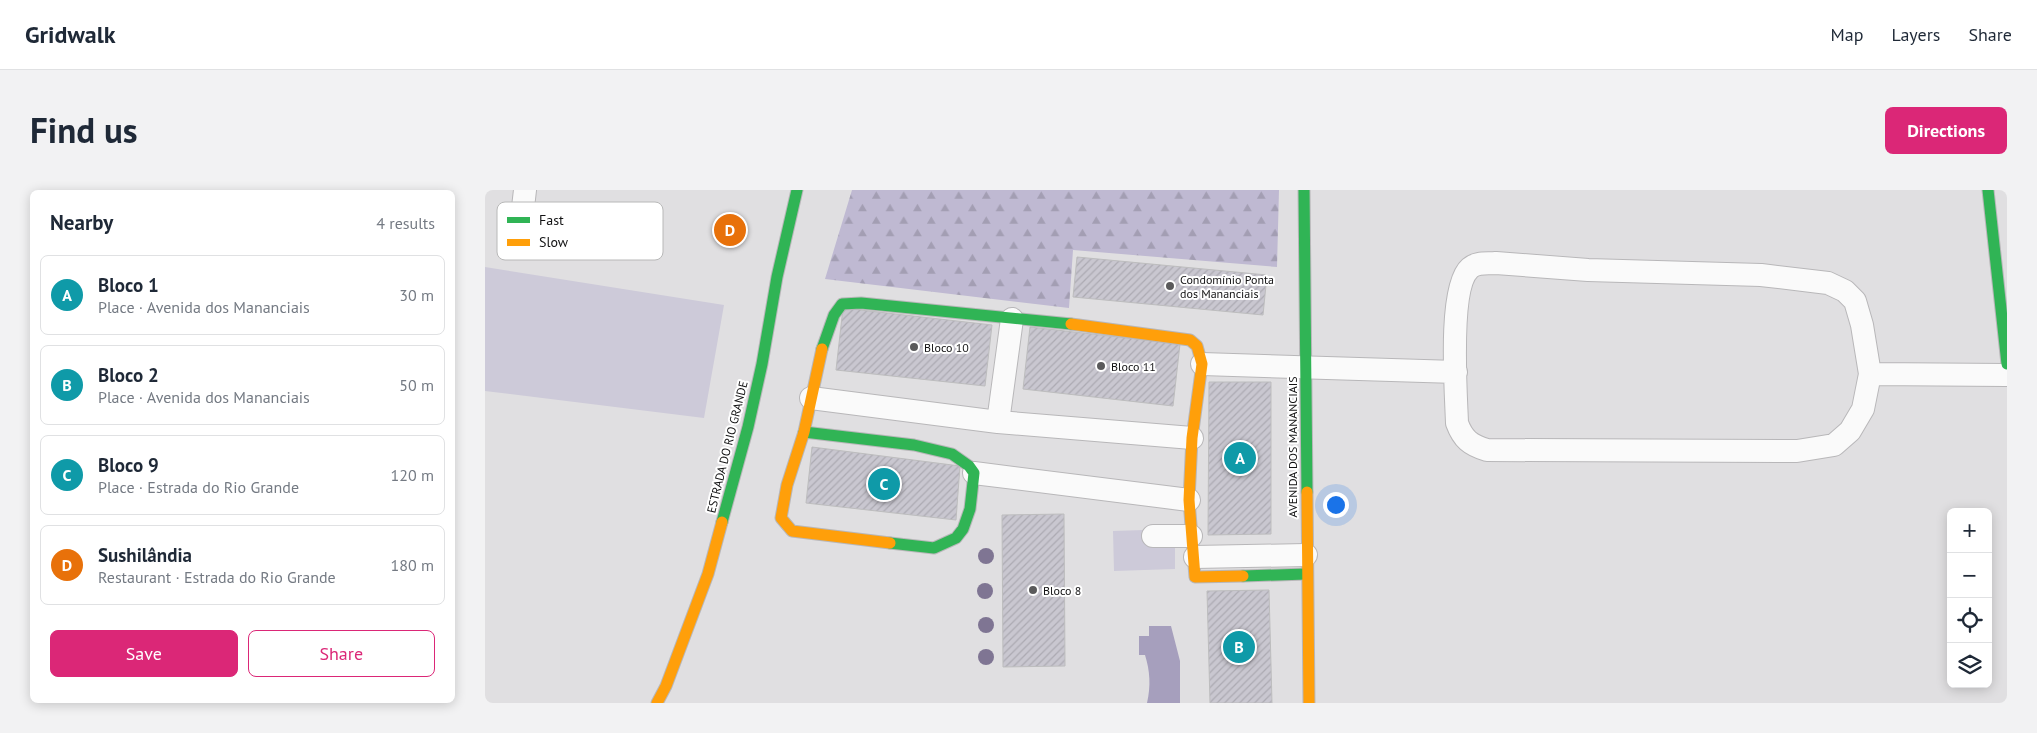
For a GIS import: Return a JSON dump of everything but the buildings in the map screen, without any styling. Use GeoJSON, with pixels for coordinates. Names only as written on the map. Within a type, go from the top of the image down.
{"type":"FeatureCollection","features":[{"type":"Feature","properties":{"kind":"street","name":"ESTRADA DO RIO GRANDE"},"geometry":{"type":"LineString","coordinates":[[657,703],[666,686],[710,565],[750,418],[762,364],[777,277],[797,190]]}},
{"type":"Feature","properties":{"kind":"street","name":"AVENIDA DOS MANANCIAIS"},"geometry":{"type":"LineString","coordinates":[[1304,190],[1306,565],[1309,703]]}},
{"type":"Feature","properties":{"kind":"street"},"geometry":{"type":"LineString","coordinates":[[1988,190],[2007,364]]}},
{"type":"Feature","properties":{"kind":"street"},"geometry":{"type":"LineString","coordinates":[[1993,236],[2003,219]]}},
{"type":"Feature","properties":{"kind":"street"},"geometry":{"type":"LineString","coordinates":[[1496,263],[1588,270],[1761,275],[1828,284],[1845,291],[1855,301],[1862,325],[1870,374],[1863,410],[1849,431],[1834,445],[1797,451],[1487,450],[1469,443],[1461,435],[1457,422],[1456,372],[1459,287],[1464,274],[1471,267],[1478,264],[1496,263]]}},
{"type":"Feature","properties":{"kind":"street"},"geometry":{"type":"LineString","coordinates":[[804,432],[918,446],[948,453],[968,463],[975,473],[971,508],[958,538],[948,545],[934,548],[810,535],[792,531],[781,518],[782,499],[804,432],[829,328],[842,304],[861,303],[1180,337],[1190,340],[1197,346],[1201,364],[1192,438],[1189,500],[1193,556]]}},
{"type":"Feature","properties":{"kind":"street"},"geometry":{"type":"LineString","coordinates":[[998,422],[1012,319]]}},
{"type":"Feature","properties":{"kind":"street"},"geometry":{"type":"LineString","coordinates":[[1201,364],[1456,372]]}},
{"type":"Feature","properties":{"kind":"street"},"geometry":{"type":"LineString","coordinates":[[1870,374],[2007,375]]}},
{"type":"Feature","properties":{"kind":"street"},"geometry":{"type":"LineString","coordinates":[[811,398],[998,422],[1192,438]]}},
{"type":"Feature","properties":{"kind":"street"},"geometry":{"type":"LineString","coordinates":[[975,473],[1189,500]]}},
{"type":"Feature","properties":{"kind":"street"},"geometry":{"type":"LineString","coordinates":[[1153,536],[1193,556],[1306,565]]}},
{"type":"Feature","properties":{"kind":"shaded area"},"geometry":{"type":"Polygon","coordinates":[[[485,267],[724,305],[704,418],[485,391],[485,267]]]}},
{"type":"Feature","properties":{"kind":"shaded area"},"geometry":{"type":"Polygon","coordinates":[[[1175,529],[1175,569],[1114,571],[1113,531],[1175,529]]]}},
{"type":"Feature","properties":{"kind":"shaded area"},"geometry":{"type":"Polygon","coordinates":[[[1149,626],[1171,626],[1180,661],[1180,703],[1147,703],[1149,673],[1145,655],[1139,655],[1139,636],[1149,636],[1149,626]]]}},
{"type":"Feature","properties":{"kind":"green space"},"geometry":{"type":"Polygon","coordinates":[[[852,190],[1279,190],[1277,267],[1073,250],[1069,308],[825,279],[852,190]]]}},
{"type":"Feature","properties":{"kind":"traffic: fast"},"geometry":{"type":"LineString","coordinates":[[722,522],[748,427],[762,364],[777,277],[797,190]]}},
{"type":"Feature","properties":{"kind":"traffic: fast"},"geometry":{"type":"LineString","coordinates":[[1304,190],[1307,492]]}},
{"type":"Feature","properties":{"kind":"traffic: fast"},"geometry":{"type":"LineString","coordinates":[[1988,190],[2007,364]]}},
{"type":"Feature","properties":{"kind":"traffic: fast"},"geometry":{"type":"LineString","coordinates":[[822,349],[834,315],[842,304],[861,303],[1071,324]]}},
{"type":"Feature","properties":{"kind":"traffic: fast"},"geometry":{"type":"LineString","coordinates":[[804,432],[914,445],[952,454],[969,466],[974,473],[970,509],[963,529],[956,538],[934,548],[890,543]]}},
{"type":"Feature","properties":{"kind":"traffic: fast"},"geometry":{"type":"LineString","coordinates":[[1243,576],[1306,574]]}},
{"type":"Feature","properties":{"kind":"traffic: slow"},"geometry":{"type":"LineString","coordinates":[[1071,324],[1190,340],[1197,346],[1202,364],[1192,438],[1189,500],[1195,577],[1243,576]]}},
{"type":"Feature","properties":{"kind":"traffic: slow"},"geometry":{"type":"LineString","coordinates":[[822,349],[804,432],[787,485],[781,518],[792,531],[890,543]]}},
{"type":"Feature","properties":{"kind":"traffic: slow"},"geometry":{"type":"LineString","coordinates":[[1307,492],[1309,703]]}},
{"type":"Feature","properties":{"kind":"traffic: slow"},"geometry":{"type":"LineString","coordinates":[[657,703],[666,686],[708,574],[722,522]]}},
{"type":"Feature","properties":{"kind":"place","name":"Sushilândia"},"geometry":{"type":"Point","coordinates":[730,230]}},
{"type":"Feature","properties":{"kind":"place","name":"Condomínio Ponta dos Mananciais"},"geometry":{"type":"Point","coordinates":[1170,286]}},
{"type":"Feature","properties":{"kind":"place","name":"Bloco 10"},"geometry":{"type":"Point","coordinates":[914,347]}},
{"type":"Feature","properties":{"kind":"place","name":"Bloco 11"},"geometry":{"type":"Point","coordinates":[1101,366]}},
{"type":"Feature","properties":{"kind":"place","name":"Bloco 1"},"geometry":{"type":"Point","coordinates":[1240,458]}},
{"type":"Feature","properties":{"kind":"place","name":"Bloco 9"},"geometry":{"type":"Point","coordinates":[884,484]}},
{"type":"Feature","properties":{"kind":"place","name":"Bloco 8"},"geometry":{"type":"Point","coordinates":[1033,590]}},
{"type":"Feature","properties":{"kind":"place","name":"Bloco 2"},"geometry":{"type":"Point","coordinates":[1239,647]}}]}
